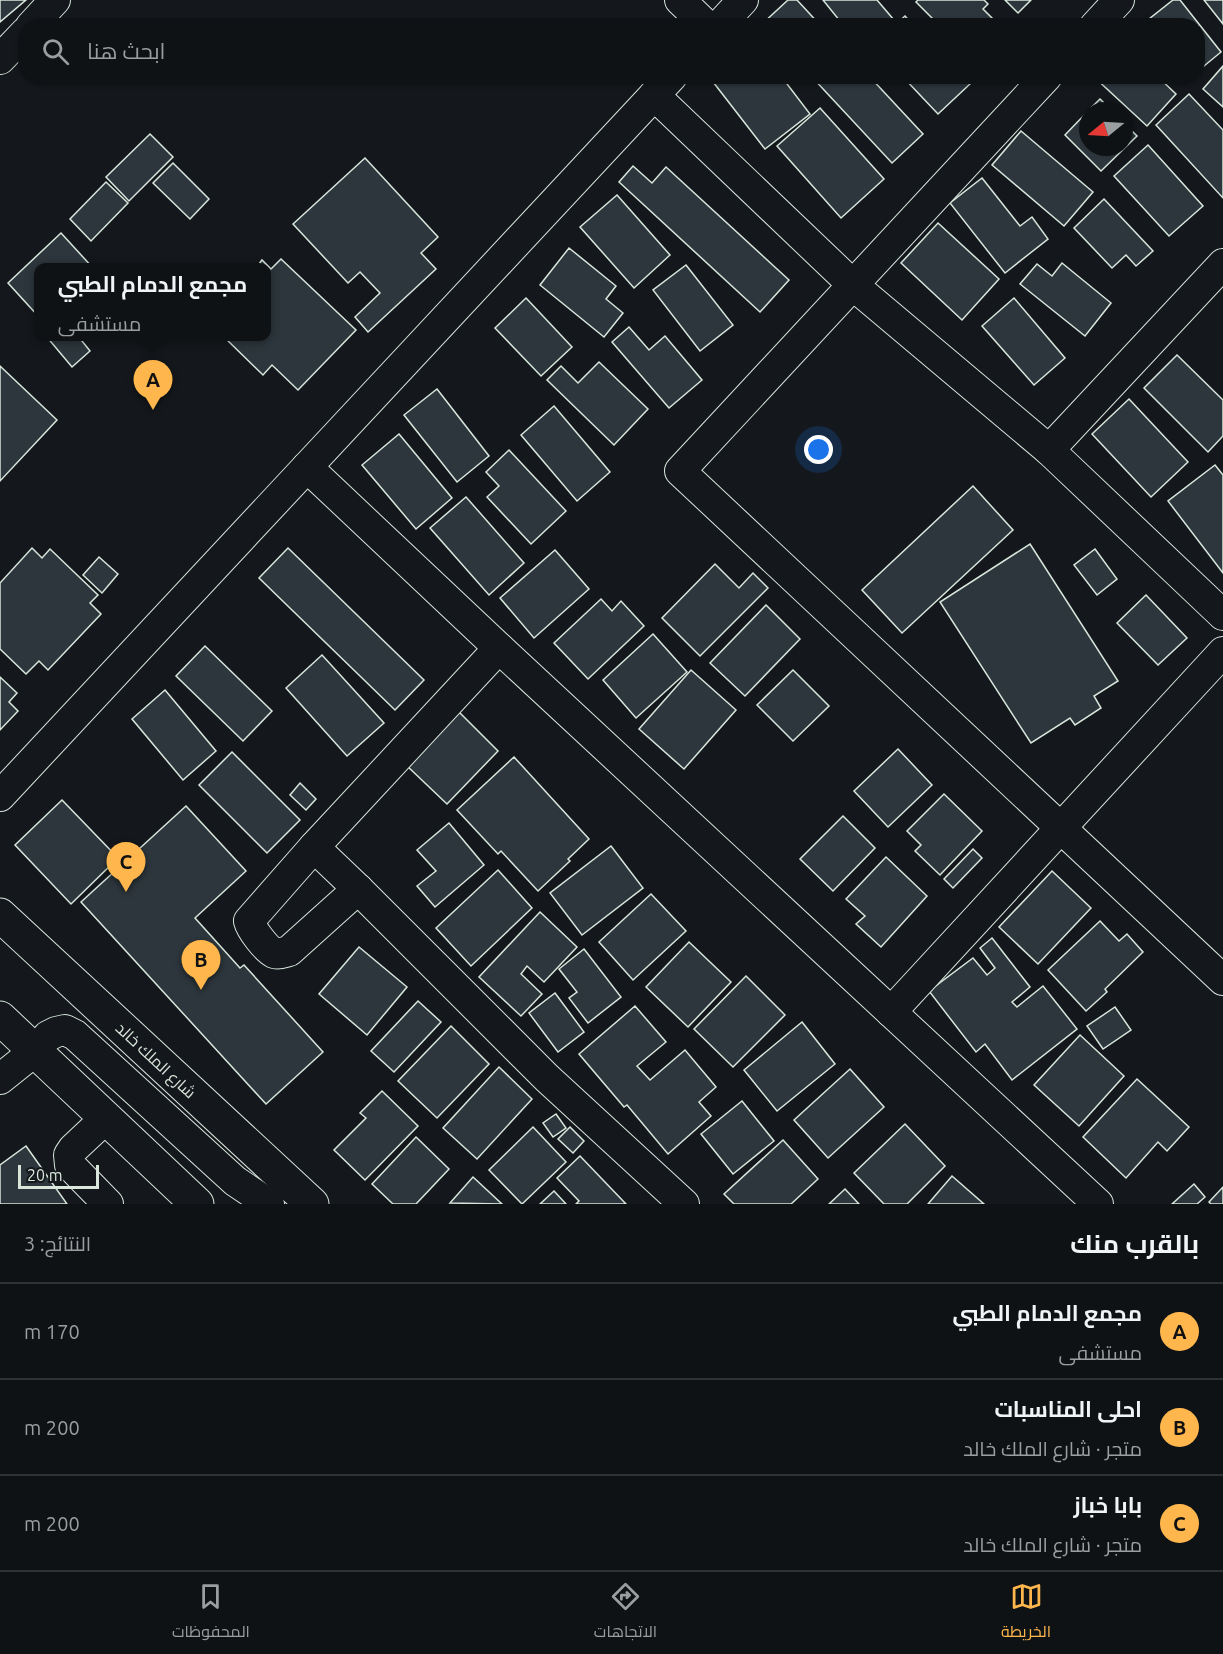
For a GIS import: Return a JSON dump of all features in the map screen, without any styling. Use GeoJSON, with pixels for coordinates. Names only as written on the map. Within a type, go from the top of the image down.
{"type":"FeatureCollection","features":[{"type":"Feature","properties":{"kind":"main road","name":"شارع الملك خالد"},"geometry":{"type":"LineString","coordinates":[[0,915],[312,1204]]}},
{"type":"Feature","properties":{"kind":"main road"},"geometry":{"type":"LineString","coordinates":[[0,1018],[197,1204]]}},
{"type":"Feature","properties":{"kind":"street"},"geometry":{"type":"LineString","coordinates":[[38,18],[55,0]]}},
{"type":"Feature","properties":{"kind":"street"},"geometry":{"type":"LineString","coordinates":[[680,0],[699,18]]}},
{"type":"Feature","properties":{"kind":"street"},"geometry":{"type":"LineString","coordinates":[[726,18],[743,0]]}},
{"type":"Feature","properties":{"kind":"street"},"geometry":{"type":"LineString","coordinates":[[1102,18],[1119,0]]}},
{"type":"Feature","properties":{"kind":"street"},"geometry":{"type":"LineString","coordinates":[[0,59],[18,40]]}},
{"type":"Feature","properties":{"kind":"street"},"geometry":{"type":"LineString","coordinates":[[1040,84],[680,471],[1223,980]]}},
{"type":"Feature","properties":{"kind":"street"},"geometry":{"type":"LineString","coordinates":[[0,796],[663,86],[853,285],[1049,450],[1223,615]]}},
{"type":"Feature","properties":{"kind":"street"},"geometry":{"type":"LineString","coordinates":[[1049,450],[1223,264]]}},
{"type":"Feature","properties":{"kind":"street"},"geometry":{"type":"LineString","coordinates":[[307,467],[1098,1204]]}},
{"type":"Feature","properties":{"kind":"street"},"geometry":{"type":"LineString","coordinates":[[358,889],[289,951],[280,954],[272,952],[250,928],[249,921],[314,847],[499,648]]}},
{"type":"Feature","properties":{"kind":"street"},"geometry":{"type":"LineString","coordinates":[[891,1012],[1223,652]]}},
{"type":"Feature","properties":{"kind":"street"},"geometry":{"type":"LineString","coordinates":[[314,847],[547,1078],[684,1204]]}},
{"type":"Feature","properties":{"kind":"street"},"geometry":{"type":"LineString","coordinates":[[0,1079],[35,1051],[48,1036],[65,1030],[75,1035],[234,1181],[269,1204]]}},
{"type":"Feature","properties":{"kind":"street"},"geometry":{"type":"LineString","coordinates":[[106,1118],[69,1155],[70,1165],[108,1204]]}},
{"type":"Feature","properties":{"kind":"building"},"geometry":{"type":"Polygon","coordinates":[[[0,0],[26,0],[0,22],[0,0]]]}},
{"type":"Feature","properties":{"kind":"building"},"geometry":{"type":"Polygon","coordinates":[[[788,0],[797,0],[814,18],[768,18],[788,0]]]}},
{"type":"Feature","properties":{"kind":"building"},"geometry":{"type":"Polygon","coordinates":[[[823,0],[877,0],[892,18],[838,18],[823,0]]]}},
{"type":"Feature","properties":{"kind":"building"},"geometry":{"type":"Polygon","coordinates":[[[918,0],[984,0],[988,4],[983,9],[992,18],[932,18],[916,2],[918,0]]]}},
{"type":"Feature","properties":{"kind":"building"},"geometry":{"type":"Polygon","coordinates":[[[1005,0],[1031,0],[1018,13],[1005,0]]]}},
{"type":"Feature","properties":{"kind":"building"},"geometry":{"type":"Polygon","coordinates":[[[1173,0],[1180,0],[1194,18],[1150,18],[1173,0]]]}},
{"type":"Feature","properties":{"kind":"building"},"geometry":{"type":"Polygon","coordinates":[[[1204,0],[1223,0],[1223,24],[1204,0]]]}},
{"type":"Feature","properties":{"kind":"building"},"geometry":{"type":"Polygon","coordinates":[[[1205,32],[1221,52],[1205,65],[1205,32]]]}},
{"type":"Feature","properties":{"kind":"building"},"geometry":{"type":"Polygon","coordinates":[[[1223,66],[1223,107],[1203,89],[1223,66]]]}},
{"type":"Feature","properties":{"kind":"building"},"geometry":{"type":"Polygon","coordinates":[[[715,84],[787,84],[810,114],[765,149],[715,84]]]}},
{"type":"Feature","properties":{"kind":"building"},"geometry":{"type":"Polygon","coordinates":[[[818,84],[876,84],[923,134],[892,163],[818,84]]]}},
{"type":"Feature","properties":{"kind":"building"},"geometry":{"type":"Polygon","coordinates":[[[910,84],[970,84],[938,114],[910,84]]]}},
{"type":"Feature","properties":{"kind":"building"},"geometry":{"type":"Polygon","coordinates":[[[1102,84],[1165,84],[1176,94],[1147,126],[1133,113],[1133,102],[1121,102],[1102,84]]]}},
{"type":"Feature","properties":{"kind":"building"},"geometry":{"type":"Polygon","coordinates":[[[1189,94],[1223,130],[1223,198],[1156,125],[1189,94]]]}},
{"type":"Feature","properties":{"kind":"building"},"geometry":{"type":"Polygon","coordinates":[[[820,108],[884,179],[841,218],[777,146],[820,108]]]}},
{"type":"Feature","properties":{"kind":"building"},"geometry":{"type":"Polygon","coordinates":[[[1079,120],[1079,149],[1065,135],[1079,120]]]}},
{"type":"Feature","properties":{"kind":"building"},"geometry":{"type":"Polygon","coordinates":[[[1021,131],[1093,192],[1064,226],[992,165],[1021,131]]]}},
{"type":"Feature","properties":{"kind":"building"},"geometry":{"type":"Polygon","coordinates":[[[150,134],[173,157],[129,201],[106,177],[150,134]]]}},
{"type":"Feature","properties":{"kind":"building"},"geometry":{"type":"Polygon","coordinates":[[[1148,145],[1203,206],[1169,236],[1114,176],[1148,145]]]}},
{"type":"Feature","properties":{"kind":"building"},"geometry":{"type":"Polygon","coordinates":[[[1086,156],[1116,156],[1101,171],[1086,156]]]}},
{"type":"Feature","properties":{"kind":"building"},"geometry":{"type":"Polygon","coordinates":[[[365,158],[438,237],[421,253],[436,269],[368,332],[355,317],[380,293],[360,272],[348,283],[293,224],[365,158]]]}},
{"type":"Feature","properties":{"kind":"building"},"geometry":{"type":"Polygon","coordinates":[[[173,163],[209,199],[190,219],[153,183],[173,163]]]}},
{"type":"Feature","properties":{"kind":"building"},"geometry":{"type":"Polygon","coordinates":[[[633,166],[652,183],[666,167],[789,280],[760,312],[619,182],[633,166]]]}},
{"type":"Feature","properties":{"kind":"building"},"geometry":{"type":"Polygon","coordinates":[[[982,178],[1020,226],[1032,217],[1048,239],[1005,273],[950,203],[982,178]]]}},
{"type":"Feature","properties":{"kind":"building"},"geometry":{"type":"Polygon","coordinates":[[[106,182],[128,203],[91,241],[70,219],[106,182]]]}},
{"type":"Feature","properties":{"kind":"building"},"geometry":{"type":"Polygon","coordinates":[[[617,195],[670,255],[634,288],[580,227],[617,195]]]}},
{"type":"Feature","properties":{"kind":"building"},"geometry":{"type":"Polygon","coordinates":[[[1104,199],[1153,251],[1136,266],[1126,255],[1112,268],[1074,228],[1104,199]]]}},
{"type":"Feature","properties":{"kind":"building"},"geometry":{"type":"Polygon","coordinates":[[[938,223],[999,279],[962,320],[901,263],[938,223]]]}},
{"type":"Feature","properties":{"kind":"building"},"geometry":{"type":"Polygon","coordinates":[[[61,233],[88,263],[34,263],[34,312],[8,283],[61,233]]]}},
{"type":"Feature","properties":{"kind":"building"},"geometry":{"type":"Polygon","coordinates":[[[569,248],[616,286],[606,299],[623,313],[604,337],[540,285],[569,248]]]}},
{"type":"Feature","properties":{"kind":"building"},"geometry":{"type":"Polygon","coordinates":[[[281,259],[356,330],[298,390],[272,365],[263,375],[228,341],[271,341],[271,269],[281,259]]]}},
{"type":"Feature","properties":{"kind":"building"},"geometry":{"type":"Polygon","coordinates":[[[1062,263],[1111,303],[1085,336],[1020,284],[1037,264],[1052,276],[1062,263]]]}},
{"type":"Feature","properties":{"kind":"building"},"geometry":{"type":"Polygon","coordinates":[[[686,265],[733,325],[700,351],[653,290],[686,265]]]}},
{"type":"Feature","properties":{"kind":"building"},"geometry":{"type":"Polygon","coordinates":[[[526,298],[572,347],[541,376],[495,328],[526,298]]]}},
{"type":"Feature","properties":{"kind":"building"},"geometry":{"type":"Polygon","coordinates":[[[1014,298],[1065,358],[1034,385],[982,326],[1014,298]]]}},
{"type":"Feature","properties":{"kind":"building"},"geometry":{"type":"Polygon","coordinates":[[[629,327],[649,350],[665,336],[702,380],[669,408],[612,342],[629,327]]]}},
{"type":"Feature","properties":{"kind":"building"},"geometry":{"type":"Polygon","coordinates":[[[50,341],[82,341],[90,351],[72,367],[50,341]]]}},
{"type":"Feature","properties":{"kind":"building"},"geometry":{"type":"Polygon","coordinates":[[[1177,355],[1223,400],[1223,436],[1208,452],[1144,388],[1177,355]]]}},
{"type":"Feature","properties":{"kind":"building"},"geometry":{"type":"Polygon","coordinates":[[[599,362],[648,409],[614,445],[547,380],[561,366],[578,383],[599,362]]]}},
{"type":"Feature","properties":{"kind":"building"},"geometry":{"type":"Polygon","coordinates":[[[0,366],[57,420],[0,481],[0,366]]]}},
{"type":"Feature","properties":{"kind":"building"},"geometry":{"type":"Polygon","coordinates":[[[437,389],[489,456],[457,482],[404,415],[437,389]]]}},
{"type":"Feature","properties":{"kind":"building"},"geometry":{"type":"Polygon","coordinates":[[[1129,399],[1188,462],[1151,497],[1092,434],[1129,399]]]}},
{"type":"Feature","properties":{"kind":"building"},"geometry":{"type":"Polygon","coordinates":[[[554,406],[610,472],[577,501],[521,435],[554,406]]]}},
{"type":"Feature","properties":{"kind":"building"},"geometry":{"type":"Polygon","coordinates":[[[399,434],[452,498],[416,529],[362,465],[399,434]]]}},
{"type":"Feature","properties":{"kind":"building"},"geometry":{"type":"Polygon","coordinates":[[[509,450],[566,511],[531,544],[487,497],[499,486],[486,472],[509,450]]]}},
{"type":"Feature","properties":{"kind":"building"},"geometry":{"type":"Polygon","coordinates":[[[1215,465],[1223,475],[1223,573],[1168,501],[1215,465]]]}},
{"type":"Feature","properties":{"kind":"building"},"geometry":{"type":"Polygon","coordinates":[[[973,486],[1013,530],[902,633],[862,590],[973,486]]]}},
{"type":"Feature","properties":{"kind":"building"},"geometry":{"type":"Polygon","coordinates":[[[466,497],[524,563],[489,595],[430,528],[466,497]]]}},
{"type":"Feature","properties":{"kind":"building"},"geometry":{"type":"Polygon","coordinates":[[[1030,544],[1118,681],[1094,696],[1101,708],[1075,725],[1070,718],[1031,743],[940,602],[1030,544]]]}},
{"type":"Feature","properties":{"kind":"building"},"geometry":{"type":"Polygon","coordinates":[[[32,548],[42,558],[50,549],[98,595],[90,603],[101,614],[48,670],[39,661],[26,674],[0,649],[0,583],[32,548]]]}},
{"type":"Feature","properties":{"kind":"building"},"geometry":{"type":"Polygon","coordinates":[[[288,548],[424,680],[395,710],[259,578],[288,548]]]}},
{"type":"Feature","properties":{"kind":"building"},"geometry":{"type":"Polygon","coordinates":[[[1095,549],[1117,579],[1097,595],[1074,565],[1095,549]]]}},
{"type":"Feature","properties":{"kind":"building"},"geometry":{"type":"Polygon","coordinates":[[[555,550],[589,589],[534,638],[500,598],[555,550]]]}},
{"type":"Feature","properties":{"kind":"building"},"geometry":{"type":"Polygon","coordinates":[[[99,557],[118,574],[102,593],[83,575],[99,557]]]}},
{"type":"Feature","properties":{"kind":"building"},"geometry":{"type":"Polygon","coordinates":[[[715,564],[739,588],[753,573],[768,588],[700,656],[662,618],[715,564]]]}},
{"type":"Feature","properties":{"kind":"building"},"geometry":{"type":"Polygon","coordinates":[[[1146,595],[1187,638],[1158,665],[1117,623],[1146,595]]]}},
{"type":"Feature","properties":{"kind":"building"},"geometry":{"type":"Polygon","coordinates":[[[601,599],[612,611],[621,601],[644,626],[588,679],[554,643],[601,599]]]}},
{"type":"Feature","properties":{"kind":"building"},"geometry":{"type":"Polygon","coordinates":[[[766,605],[800,639],[745,696],[710,663],[766,605]]]}},
{"type":"Feature","properties":{"kind":"building"},"geometry":{"type":"Polygon","coordinates":[[[653,634],[687,672],[636,718],[603,680],[653,634]]]}},
{"type":"Feature","properties":{"kind":"building"},"geometry":{"type":"Polygon","coordinates":[[[205,646],[272,711],[243,741],[176,676],[205,646]]]}},
{"type":"Feature","properties":{"kind":"building"},"geometry":{"type":"Polygon","coordinates":[[[322,655],[384,723],[347,756],[286,688],[322,655]]]}},
{"type":"Feature","properties":{"kind":"building"},"geometry":{"type":"Polygon","coordinates":[[[691,670],[736,710],[684,769],[639,729],[691,670]]]}},
{"type":"Feature","properties":{"kind":"building"},"geometry":{"type":"Polygon","coordinates":[[[793,670],[829,706],[793,741],[757,705],[793,670]]]}},
{"type":"Feature","properties":{"kind":"building"},"geometry":{"type":"Polygon","coordinates":[[[0,677],[17,693],[9,702],[18,711],[0,730],[0,677]]]}},
{"type":"Feature","properties":{"kind":"building"},"geometry":{"type":"Polygon","coordinates":[[[165,690],[216,751],[183,780],[132,719],[165,690]]]}},
{"type":"Feature","properties":{"kind":"building"},"geometry":{"type":"Polygon","coordinates":[[[457,710],[498,751],[447,804],[405,764],[457,710]]]}},
{"type":"Feature","properties":{"kind":"building"},"geometry":{"type":"Polygon","coordinates":[[[898,749],[932,785],[888,827],[854,791],[898,749]]]}},
{"type":"Feature","properties":{"kind":"building"},"geometry":{"type":"Polygon","coordinates":[[[232,752],[300,820],[267,853],[199,785],[232,752]]]}},
{"type":"Feature","properties":{"kind":"building"},"geometry":{"type":"Polygon","coordinates":[[[514,757],[589,839],[568,859],[570,861],[538,891],[501,851],[498,854],[457,810],[514,757]]]}},
{"type":"Feature","properties":{"kind":"building"},"geometry":{"type":"Polygon","coordinates":[[[300,783],[316,799],[306,810],[290,795],[300,783]]]}},
{"type":"Feature","properties":{"kind":"building"},"geometry":{"type":"Polygon","coordinates":[[[944,794],[982,831],[940,875],[915,851],[921,845],[907,831],[944,794]]]}},
{"type":"Feature","properties":{"kind":"building"},"geometry":{"type":"Polygon","coordinates":[[[62,800],[118,858],[71,904],[15,845],[62,800]]]}},
{"type":"Feature","properties":{"kind":"building"},"geometry":{"type":"Polygon","coordinates":[[[186,806],[246,871],[195,918],[240,968],[244,965],[323,1052],[266,1104],[81,902],[186,806]]]}},
{"type":"Feature","properties":{"kind":"building"},"geometry":{"type":"Polygon","coordinates":[[[843,816],[875,848],[833,891],[800,859],[843,816]]]}},
{"type":"Feature","properties":{"kind":"building"},"geometry":{"type":"Polygon","coordinates":[[[449,823],[484,865],[435,907],[417,886],[436,871],[417,850],[449,823]]]}},
{"type":"Feature","properties":{"kind":"building"},"geometry":{"type":"Polygon","coordinates":[[[611,846],[643,888],[582,935],[550,893],[611,846]]]}},
{"type":"Feature","properties":{"kind":"building"},"geometry":{"type":"Polygon","coordinates":[[[973,849],[982,858],[953,888],[944,879],[973,849]]]}},
{"type":"Feature","properties":{"kind":"building"},"geometry":{"type":"Polygon","coordinates":[[[886,857],[927,896],[881,947],[856,924],[865,916],[846,899],[886,857]]]}},
{"type":"Feature","properties":{"kind":"building"},"geometry":{"type":"Polygon","coordinates":[[[498,870],[532,908],[471,966],[436,928],[498,870]]]}},
{"type":"Feature","properties":{"kind":"building"},"geometry":{"type":"Polygon","coordinates":[[[1052,871],[1091,908],[1038,964],[999,927],[1052,871]]]}},
{"type":"Feature","properties":{"kind":"building"},"geometry":{"type":"Polygon","coordinates":[[[651,894],[686,931],[633,980],[599,942],[651,894]]]}},
{"type":"Feature","properties":{"kind":"building"},"geometry":{"type":"Polygon","coordinates":[[[540,912],[577,947],[544,982],[527,966],[521,974],[542,994],[521,1016],[479,977],[540,912]]]}},
{"type":"Feature","properties":{"kind":"building"},"geometry":{"type":"Polygon","coordinates":[[[1100,921],[1119,941],[1127,934],[1143,952],[1105,989],[1107,992],[1086,1011],[1048,970],[1100,921]]]}},
{"type":"Feature","properties":{"kind":"building"},"geometry":{"type":"Polygon","coordinates":[[[992,938],[1030,987],[1012,1002],[1017,1007],[1043,986],[1077,1029],[1012,1080],[985,1044],[976,1052],[929,991],[973,958],[987,975],[995,968],[980,948],[992,938]]]}},
{"type":"Feature","properties":{"kind":"building"},"geometry":{"type":"Polygon","coordinates":[[[689,942],[731,982],[688,1027],[646,987],[689,942]]]}},
{"type":"Feature","properties":{"kind":"building"},"geometry":{"type":"Polygon","coordinates":[[[359,947],[407,987],[367,1035],[319,994],[359,947]]]}},
{"type":"Feature","properties":{"kind":"building"},"geometry":{"type":"Polygon","coordinates":[[[584,949],[621,997],[588,1023],[569,998],[577,992],[559,969],[584,949]]]}},
{"type":"Feature","properties":{"kind":"building"},"geometry":{"type":"Polygon","coordinates":[[[746,976],[785,1015],[733,1067],[694,1029],[746,976]]]}},
{"type":"Feature","properties":{"kind":"building"},"geometry":{"type":"Polygon","coordinates":[[[555,993],[584,1032],[558,1052],[529,1013],[555,993]]]}},
{"type":"Feature","properties":{"kind":"building"},"geometry":{"type":"Polygon","coordinates":[[[418,1001],[441,1022],[394,1072],[371,1051],[418,1001]]]}},
{"type":"Feature","properties":{"kind":"building"},"geometry":{"type":"Polygon","coordinates":[[[635,1006],[666,1042],[637,1066],[650,1080],[685,1050],[716,1087],[699,1102],[711,1116],[668,1154],[627,1105],[624,1107],[579,1054],[635,1006]]]}},
{"type":"Feature","properties":{"kind":"building"},"geometry":{"type":"Polygon","coordinates":[[[1115,1007],[1131,1030],[1103,1049],[1087,1026],[1115,1007]]]}},
{"type":"Feature","properties":{"kind":"building"},"geometry":{"type":"Polygon","coordinates":[[[802,1022],[835,1064],[777,1111],[744,1070],[802,1022]]]}},
{"type":"Feature","properties":{"kind":"building"},"geometry":{"type":"Polygon","coordinates":[[[451,1026],[489,1064],[437,1118],[398,1081],[451,1026]]]}},
{"type":"Feature","properties":{"kind":"building"},"geometry":{"type":"Polygon","coordinates":[[[1080,1035],[1124,1076],[1079,1126],[1034,1085],[1080,1035]]]}},
{"type":"Feature","properties":{"kind":"building"},"geometry":{"type":"Polygon","coordinates":[[[499,1067],[532,1099],[477,1159],[443,1128],[499,1067]]]}},
{"type":"Feature","properties":{"kind":"building"},"geometry":{"type":"Polygon","coordinates":[[[850,1069],[884,1107],[828,1158],[794,1120],[850,1069]]]}},
{"type":"Feature","properties":{"kind":"building"},"geometry":{"type":"Polygon","coordinates":[[[1137,1079],[1189,1127],[1167,1151],[1158,1142],[1126,1178],[1083,1137],[1137,1079]]]}},
{"type":"Feature","properties":{"kind":"building"},"geometry":{"type":"Polygon","coordinates":[[[382,1091],[418,1126],[365,1180],[334,1150],[366,1118],[360,1113],[382,1091]]]}},
{"type":"Feature","properties":{"kind":"building"},"geometry":{"type":"Polygon","coordinates":[[[742,1101],[774,1141],[733,1174],[701,1134],[742,1101]]]}},
{"type":"Feature","properties":{"kind":"building"},"geometry":{"type":"Polygon","coordinates":[[[556,1114],[566,1128],[553,1137],[543,1123],[556,1114]]]}},
{"type":"Feature","properties":{"kind":"building"},"geometry":{"type":"Polygon","coordinates":[[[905,1124],[945,1166],[907,1204],[884,1204],[854,1173],[905,1124]]]}},
{"type":"Feature","properties":{"kind":"building"},"geometry":{"type":"Polygon","coordinates":[[[533,1127],[566,1162],[522,1204],[489,1170],[533,1127]]]}},
{"type":"Feature","properties":{"kind":"building"},"geometry":{"type":"Polygon","coordinates":[[[570,1127],[584,1141],[573,1153],[558,1139],[570,1127]]]}},
{"type":"Feature","properties":{"kind":"building"},"geometry":{"type":"Polygon","coordinates":[[[416,1137],[449,1169],[416,1204],[393,1204],[372,1184],[416,1137]]]}},
{"type":"Feature","properties":{"kind":"building"},"geometry":{"type":"Polygon","coordinates":[[[783,1140],[818,1179],[791,1204],[734,1204],[724,1194],[783,1140]]]}},
{"type":"Feature","properties":{"kind":"building"},"geometry":{"type":"Polygon","coordinates":[[[26,1146],[67,1204],[0,1204],[0,1165],[26,1146]]]}},
{"type":"Feature","properties":{"kind":"building"},"geometry":{"type":"Polygon","coordinates":[[[580,1156],[626,1204],[576,1204],[579,1201],[557,1178],[580,1156]]]}},
{"type":"Feature","properties":{"kind":"building"},"geometry":{"type":"Polygon","coordinates":[[[952,1176],[984,1204],[928,1204],[952,1176]]]}},
{"type":"Feature","properties":{"kind":"building"},"geometry":{"type":"Polygon","coordinates":[[[473,1177],[502,1204],[450,1203],[473,1177]]]}},
{"type":"Feature","properties":{"kind":"building"},"geometry":{"type":"Polygon","coordinates":[[[1194,1184],[1205,1197],[1197,1204],[1172,1204],[1194,1184]]]}},
{"type":"Feature","properties":{"kind":"building"},"geometry":{"type":"Polygon","coordinates":[[[1223,1187],[1223,1204],[1211,1204],[1209,1202],[1223,1187]]]}},
{"type":"Feature","properties":{"kind":"building"},"geometry":{"type":"Polygon","coordinates":[[[845,1189],[859,1204],[829,1204],[845,1189]]]}},
{"type":"Feature","properties":{"kind":"building"},"geometry":{"type":"Polygon","coordinates":[[[554,1191],[566,1204],[540,1204],[554,1191]]]}},
{"type":"Feature","properties":{"kind":"place","name":"مجمع الدمام الطبي"},"geometry":{"type":"Point","coordinates":[153,410]}},
{"type":"Feature","properties":{"kind":"place","name":"بابا خباز"},"geometry":{"type":"Point","coordinates":[126,892]}},
{"type":"Feature","properties":{"kind":"place","name":"احلى المناسبات"},"geometry":{"type":"Point","coordinates":[201,990]}}]}
